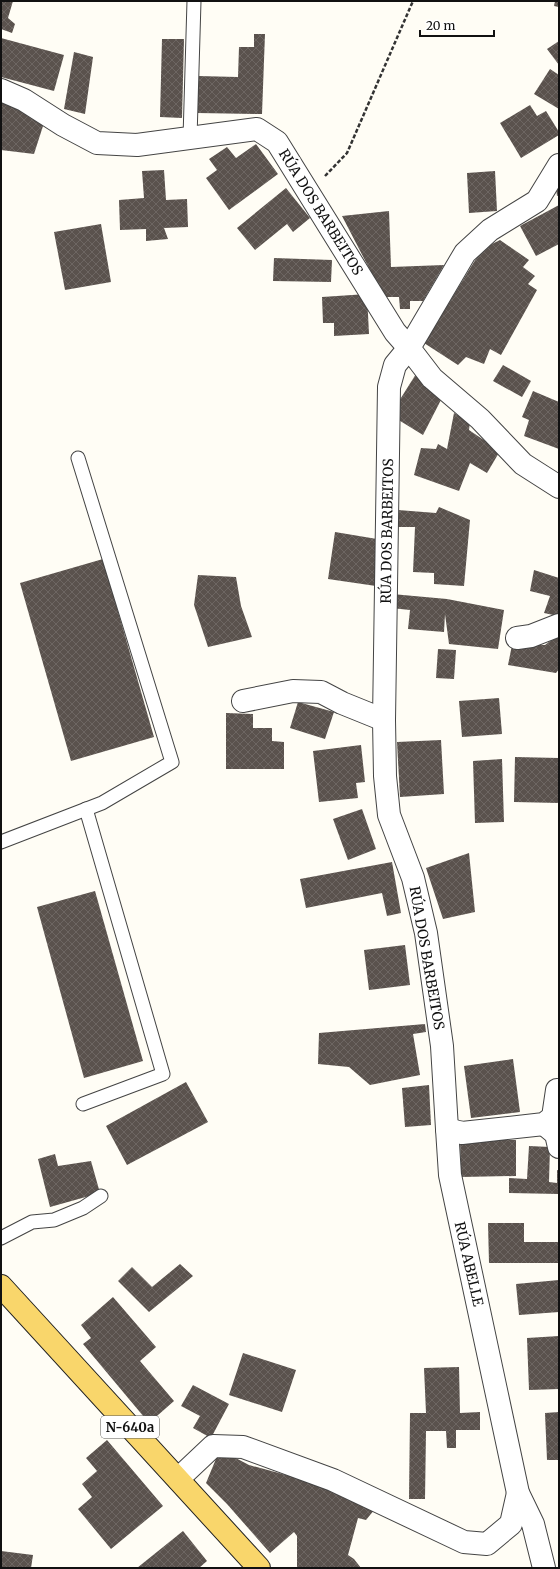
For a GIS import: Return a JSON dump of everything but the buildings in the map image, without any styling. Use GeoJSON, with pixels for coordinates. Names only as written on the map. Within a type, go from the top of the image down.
{"type":"FeatureCollection","features":[{"type":"Feature","properties":{"kind":"main road","name":"N-640a"},"geometry":{"type":"LineString","coordinates":[[1,1286],[259,1568]]}},
{"type":"Feature","properties":{"kind":"street","name":"RÚA DOS BARBEITOS"},"geometry":{"type":"LineString","coordinates":[[1,90],[24,100],[63,125],[97,143],[137,145],[257,128],[277,142],[395,332],[432,378],[480,419],[523,464],[559,488]]}},
{"type":"Feature","properties":{"kind":"street"},"geometry":{"type":"LineString","coordinates":[[409,348],[465,253],[490,230],[538,202],[559,165]]}},
{"type":"Feature","properties":{"kind":"street","name":"RÚA DOS BARBEITOS"},"geometry":{"type":"LineString","coordinates":[[409,348],[395,365],[389,387],[384,776],[389,814],[413,878],[426,933],[442,1046],[448,1129]]}},
{"type":"Feature","properties":{"kind":"street"},"geometry":{"type":"LineString","coordinates":[[517,638],[531,636],[559,624]]}},
{"type":"Feature","properties":{"kind":"street"},"geometry":{"type":"LineString","coordinates":[[242,701],[293,691],[321,692],[342,703],[384,720]]}},
{"type":"Feature","properties":{"kind":"street"},"geometry":{"type":"LineString","coordinates":[[448,1129],[462,1133],[544,1124],[554,1117],[557,1090]]}},
{"type":"Feature","properties":{"kind":"street"},"geometry":{"type":"LineString","coordinates":[[544,1124],[556,1134],[559,1147]]}},
{"type":"Feature","properties":{"kind":"street","name":"RÚA ABELLE"},"geometry":{"type":"LineString","coordinates":[[448,1129],[450,1175],[518,1493],[533,1524],[544,1568]]}},
{"type":"Feature","properties":{"kind":"street","name":"RÚA ABELLE"},"geometry":{"type":"LineString","coordinates":[[178,1480],[213,1446],[243,1447],[333,1480],[464,1542],[487,1544],[511,1524],[518,1493]]}},
{"type":"Feature","properties":{"kind":"lane"},"geometry":{"type":"LineString","coordinates":[[190,138],[194,1]]}},
{"type":"Feature","properties":{"kind":"lane"},"geometry":{"type":"LineString","coordinates":[[1,842],[102,803],[172,762],[78,458]]}},
{"type":"Feature","properties":{"kind":"lane"},"geometry":{"type":"LineString","coordinates":[[83,1104],[163,1074],[86,809]]}},
{"type":"Feature","properties":{"kind":"lane"},"geometry":{"type":"LineString","coordinates":[[1,1238],[32,1222],[54,1220],[83,1208],[101,1196]]}},
{"type":"Feature","properties":{"kind":"path"},"geometry":{"type":"LineString","coordinates":[[306,188],[322,179],[347,153],[413,1]]}}]}
